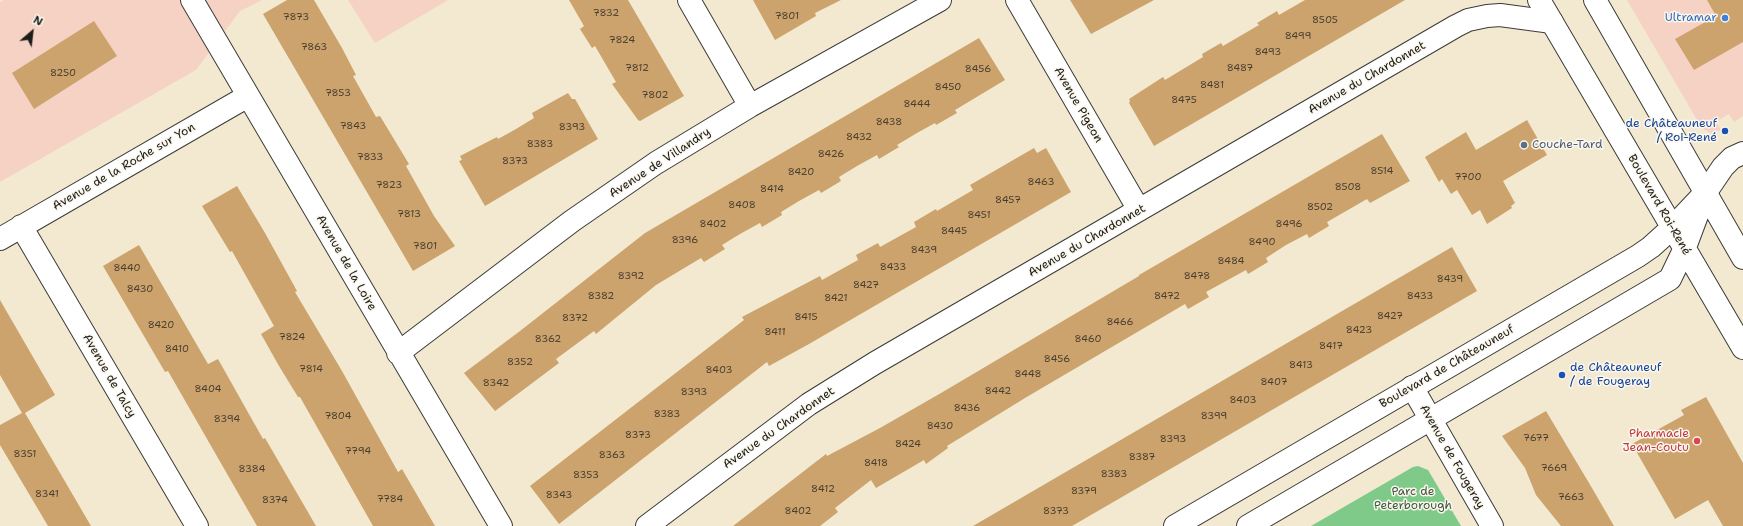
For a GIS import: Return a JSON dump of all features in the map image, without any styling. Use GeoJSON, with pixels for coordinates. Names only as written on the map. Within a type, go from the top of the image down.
{"type":"FeatureCollection","features":[{"type":"Feature","properties":{"kind":"street","name":"Avenue de la Loire"},"geometry":{"type":"LineString","coordinates":[[192,0],[501,526]]}},
{"type":"Feature","properties":{"kind":"street"},"geometry":{"type":"LineString","coordinates":[[689,0],[750,106]]}},
{"type":"Feature","properties":{"kind":"street","name":"Avenue de Villandry"},"geometry":{"type":"LineString","coordinates":[[398,353],[572,221],[656,163],[750,106],[940,0]]}},
{"type":"Feature","properties":{"kind":"street","name":"Avenue Pigeon"},"geometry":{"type":"LineString","coordinates":[[1017,0],[1139,210]]}},
{"type":"Feature","properties":{"kind":"street","name":"Boulevard Roi-René"},"geometry":{"type":"LineString","coordinates":[[1539,0],[1684,250],[1743,348]]}},
{"type":"Feature","properties":{"kind":"street"},"geometry":{"type":"LineString","coordinates":[[1594,0],[1743,258]]}},
{"type":"Feature","properties":{"kind":"street","name":"Avenue du Chardonnet"},"geometry":{"type":"LineString","coordinates":[[647,526],[809,404],[1139,210],[1468,20],[1500,15],[1552,22]]}},
{"type":"Feature","properties":{"kind":"street","name":"Avenue de la Roche sur Yon"},"geometry":{"type":"LineString","coordinates":[[0,239],[248,96]]}},
{"type":"Feature","properties":{"kind":"street","name":"Boulevard de Châteauneuf"},"geometry":{"type":"LineString","coordinates":[[1175,526],[1638,256],[1651,247],[1672,228],[1706,192],[1723,167],[1732,158],[1743,152]]}},
{"type":"Feature","properties":{"kind":"street","name":"Boulevard de Châteauneuf"},"geometry":{"type":"LineString","coordinates":[[1248,526],[1670,279],[1684,250],[1706,192]]}},
{"type":"Feature","properties":{"kind":"street","name":"Avenue de Talcy"},"geometry":{"type":"LineString","coordinates":[[21,226],[197,526]]}},
{"type":"Feature","properties":{"kind":"street","name":"Avenue de Fougeray"},"geometry":{"type":"LineString","coordinates":[[1412,387],[1492,526]]}},
{"type":"Feature","properties":{"kind":"shaded area"},"geometry":{"type":"Polygon","coordinates":[[[4,0],[262,0],[240,11],[196,70],[0,182],[0,2],[4,0]]]}},
{"type":"Feature","properties":{"kind":"shaded area"},"geometry":{"type":"Polygon","coordinates":[[[348,0],[448,0],[375,43],[348,0]]]}},
{"type":"Feature","properties":{"kind":"shaded area"},"geometry":{"type":"Polygon","coordinates":[[[1627,0],[1743,0],[1743,116],[1734,122],[1729,114],[1716,122],[1721,130],[1710,133],[1700,125],[1627,0]]]}},
{"type":"Feature","properties":{"kind":"green space","name":"Parc de Peterborough"},"geometry":{"type":"Polygon","coordinates":[[[1418,466],[1428,470],[1461,526],[1311,526],[1413,467],[1418,466]]]}},
{"type":"Feature","properties":{"kind":"building"},"geometry":{"type":"Polygon","coordinates":[[[287,0],[314,0],[342,48],[356,75],[353,76],[376,117],[380,116],[409,164],[406,166],[434,216],[455,246],[413,271],[263,14],[287,0]]]}},
{"type":"Feature","properties":{"kind":"building"},"geometry":{"type":"Polygon","coordinates":[[[569,0],[628,0],[684,96],[640,121],[638,120],[612,84],[616,82],[595,46],[592,48],[580,29],[584,26],[569,0]]]}},
{"type":"Feature","properties":{"kind":"building"},"geometry":{"type":"Polygon","coordinates":[[[753,0],[841,0],[815,13],[816,16],[775,40],[753,0]]]}},
{"type":"Feature","properties":{"kind":"building"},"geometry":{"type":"Polygon","coordinates":[[[1070,0],[1154,0],[1091,34],[1070,0]]]}},
{"type":"Feature","properties":{"kind":"building"},"geometry":{"type":"Polygon","coordinates":[[[1305,0],[1405,0],[1154,146],[1129,103],[1129,99],[1163,77],[1165,80],[1203,57],[1202,54],[1221,43],[1223,46],[1259,25],[1257,23],[1277,11],[1279,15],[1305,0]]]}},
{"type":"Feature","properties":{"kind":"building"},"geometry":{"type":"Polygon","coordinates":[[[1707,0],[1743,0],[1743,42],[1694,70],[1675,39],[1716,16],[1707,0]]]}},
{"type":"Feature","properties":{"kind":"building"},"geometry":{"type":"Polygon","coordinates":[[[94,21],[117,56],[34,109],[12,73],[94,21]]]}},
{"type":"Feature","properties":{"kind":"building"},"geometry":{"type":"Polygon","coordinates":[[[979,38],[1005,80],[955,110],[957,113],[936,125],[935,123],[917,133],[897,145],[899,147],[879,159],[877,155],[857,166],[839,177],[841,181],[821,193],[819,190],[799,201],[781,212],[782,215],[762,227],[760,223],[740,234],[722,245],[725,249],[704,262],[701,258],[656,285],[596,334],[594,331],[556,359],[559,363],[495,411],[464,373],[645,233],[979,38]]]}},
{"type":"Feature","properties":{"kind":"building"},"geometry":{"type":"Polygon","coordinates":[[[568,93],[572,99],[575,99],[598,139],[485,206],[459,161],[462,160],[460,156],[516,129],[534,118],[532,113],[568,93]]]}},
{"type":"Feature","properties":{"kind":"building"},"geometry":{"type":"Polygon","coordinates":[[[1527,120],[1547,155],[1503,181],[1515,203],[1511,206],[1512,208],[1487,224],[1480,210],[1472,215],[1457,190],[1451,194],[1442,179],[1439,182],[1425,157],[1466,132],[1476,150],[1527,120]]]}},
{"type":"Feature","properties":{"kind":"building"},"geometry":{"type":"Polygon","coordinates":[[[1382,134],[1410,181],[1370,203],[1367,199],[1327,222],[1329,226],[1309,238],[1307,234],[1286,245],[1266,258],[1268,262],[1248,274],[1246,270],[1206,292],[1209,297],[1188,309],[1185,304],[1025,398],[947,446],[948,448],[926,464],[924,460],[876,488],[871,480],[835,508],[838,512],[820,526],[733,526],[826,454],[827,456],[880,428],[941,393],[1139,275],[1382,134]]]}},
{"type":"Feature","properties":{"kind":"building"},"geometry":{"type":"Polygon","coordinates":[[[1034,148],[1037,153],[1046,148],[1071,192],[809,344],[769,366],[767,362],[559,524],[530,486],[744,320],[742,317],[820,276],[822,280],[858,260],[856,255],[878,243],[880,247],[916,227],[914,222],[936,209],[937,211],[973,190],[970,185],[1034,148]]]}},
{"type":"Feature","properties":{"kind":"building"},"geometry":{"type":"Polygon","coordinates":[[[237,186],[297,291],[295,292],[342,371],[398,472],[402,469],[435,526],[373,526],[300,397],[298,397],[279,366],[261,334],[274,326],[232,251],[230,252],[202,206],[237,186]]]}},
{"type":"Feature","properties":{"kind":"building"},"geometry":{"type":"Polygon","coordinates":[[[139,245],[208,364],[218,359],[263,439],[265,438],[316,526],[257,526],[168,371],[165,372],[103,266],[139,245]]]}},
{"type":"Feature","properties":{"kind":"building"},"geometry":{"type":"Polygon","coordinates":[[[1452,247],[1477,291],[1072,526],[973,526],[1452,247]]]}},
{"type":"Feature","properties":{"kind":"building"},"geometry":{"type":"Polygon","coordinates":[[[0,300],[55,395],[25,413],[91,526],[48,526],[0,445],[0,425],[22,413],[0,375],[0,300]]]}},
{"type":"Feature","properties":{"kind":"building"},"geometry":{"type":"Polygon","coordinates":[[[1706,397],[1743,463],[1743,526],[1723,526],[1708,500],[1675,519],[1632,444],[1684,415],[1681,410],[1706,397]]]}},
{"type":"Feature","properties":{"kind":"building"},"geometry":{"type":"Polygon","coordinates":[[[1546,411],[1614,526],[1561,526],[1536,495],[1525,468],[1502,436],[1546,411]]]}},
{"type":"Feature","properties":{"kind":"place","name":"Ultramar"},"geometry":{"type":"Point","coordinates":[1725,18]}},
{"type":"Feature","properties":{"kind":"place","name":"de Châteauneuf / Roi-René"},"geometry":{"type":"Point","coordinates":[1725,131]}},
{"type":"Feature","properties":{"kind":"place","name":"Couche-Tard"},"geometry":{"type":"Point","coordinates":[1524,145]}},
{"type":"Feature","properties":{"kind":"place","name":"de Châteauneuf / de Fougeray"},"geometry":{"type":"Point","coordinates":[1562,375]}},
{"type":"Feature","properties":{"kind":"place","name":"Pharmacie Jean-Coutu"},"geometry":{"type":"Point","coordinates":[1697,441]}}]}
